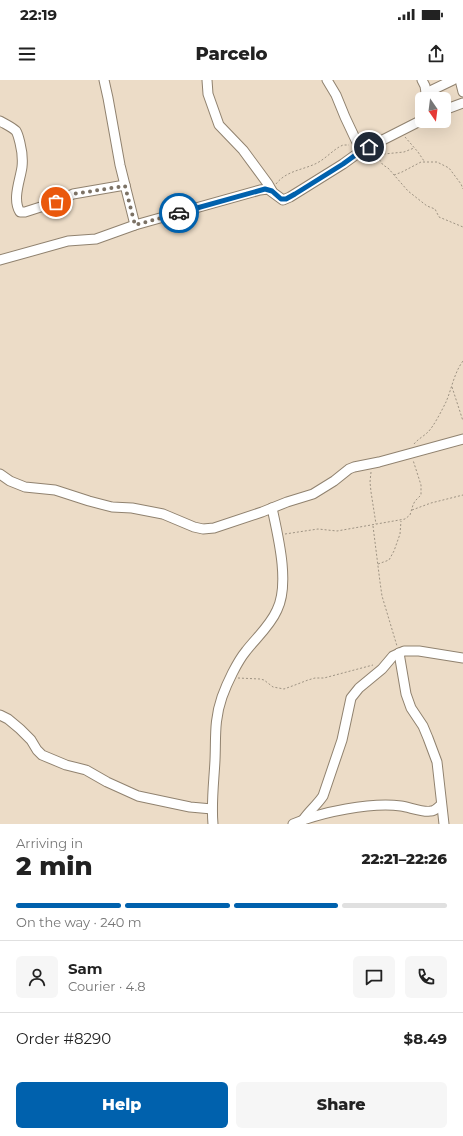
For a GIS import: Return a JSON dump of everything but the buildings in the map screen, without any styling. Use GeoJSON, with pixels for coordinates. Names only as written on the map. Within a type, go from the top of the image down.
{"type":"FeatureCollection","features":[{"type":"Feature","properties":{"kind":"street"},"geometry":{"type":"LineString","coordinates":[[104,80],[125,186],[135,225]]}},
{"type":"Feature","properties":{"kind":"street"},"geometry":{"type":"LineString","coordinates":[[207,80],[208,94],[219,125],[243,150],[271,190],[283,200],[343,164],[360,149],[415,123]]}},
{"type":"Feature","properties":{"kind":"street"},"geometry":{"type":"LineString","coordinates":[[327,80],[336,95],[360,149]]}},
{"type":"Feature","properties":{"kind":"street"},"geometry":{"type":"LineString","coordinates":[[422,80],[426,92]]}},
{"type":"Feature","properties":{"kind":"street"},"geometry":{"type":"LineString","coordinates":[[434,92],[453,80]]}},
{"type":"Feature","properties":{"kind":"street"},"geometry":{"type":"LineString","coordinates":[[460,80],[463,92]]}},
{"type":"Feature","properties":{"kind":"street"},"geometry":{"type":"LineString","coordinates":[[451,107],[463,103]]}},
{"type":"Feature","properties":{"kind":"street"},"geometry":{"type":"LineString","coordinates":[[0,121],[16,131],[22,150],[22,168],[17,193],[18,209],[20,212],[53,204],[73,194],[125,186]]}},
{"type":"Feature","properties":{"kind":"street"},"geometry":{"type":"LineString","coordinates":[[0,260],[68,241],[96,239],[135,225],[260,190],[271,190]]}},
{"type":"Feature","properties":{"kind":"street"},"geometry":{"type":"LineString","coordinates":[[0,474],[10,481],[25,487],[55,490],[112,507],[132,508],[163,514],[194,527],[203,529],[214,528],[319,491],[354,467],[379,462],[463,438]]}},
{"type":"Feature","properties":{"kind":"street"},"geometry":{"type":"LineString","coordinates":[[213,824],[212,809],[215,734],[216,720],[222,697],[244,652],[270,623],[277,610],[283,593],[280,548],[272,508]]}},
{"type":"Feature","properties":{"kind":"street"},"geometry":{"type":"LineString","coordinates":[[303,820],[323,796],[342,740],[353,694],[382,669],[393,656],[406,650],[463,658]]}},
{"type":"Feature","properties":{"kind":"street"},"geometry":{"type":"LineString","coordinates":[[399,653],[406,694],[411,708],[423,726],[433,749],[439,776],[444,824]]}},
{"type":"Feature","properties":{"kind":"street"},"geometry":{"type":"LineString","coordinates":[[0,715],[8,719],[20,729],[31,740],[42,755],[66,765],[86,770],[138,796],[171,804],[212,809]]}},
{"type":"Feature","properties":{"kind":"street"},"geometry":{"type":"LineString","coordinates":[[293,824],[303,820],[341,811],[371,806],[401,806],[428,812],[433,811],[441,805]]}},
{"type":"Feature","properties":{"kind":"path"},"geometry":{"type":"LineString","coordinates":[[400,130],[424,162]]}},
{"type":"Feature","properties":{"kind":"path"},"geometry":{"type":"LineString","coordinates":[[271,190],[285,176],[317,163],[343,145],[346,144],[360,149]]}},
{"type":"Feature","properties":{"kind":"path"},"geometry":{"type":"LineString","coordinates":[[414,148],[404,152],[384,154],[381,154],[373,149],[381,163],[421,202],[435,209],[439,217],[463,227]]}},
{"type":"Feature","properties":{"kind":"path"},"geometry":{"type":"LineString","coordinates":[[394,175],[418,163],[437,162],[449,168],[463,189]]}},
{"type":"Feature","properties":{"kind":"path"},"geometry":{"type":"LineString","coordinates":[[278,535],[312,530],[338,531],[401,520],[408,517],[415,501],[421,495],[421,484],[410,453],[413,445],[422,436],[428,433],[434,425],[452,387],[458,368],[463,361]]}},
{"type":"Feature","properties":{"kind":"path"},"geometry":{"type":"LineString","coordinates":[[452,387],[463,421]]}},
{"type":"Feature","properties":{"kind":"path"},"geometry":{"type":"LineString","coordinates":[[371,464],[370,484],[376,525]]}},
{"type":"Feature","properties":{"kind":"path"},"geometry":{"type":"LineString","coordinates":[[412,510],[431,503],[463,495]]}},
{"type":"Feature","properties":{"kind":"path"},"geometry":{"type":"LineString","coordinates":[[378,564],[388,560],[394,551],[401,531],[401,520]]}},
{"type":"Feature","properties":{"kind":"path"},"geometry":{"type":"LineString","coordinates":[[373,525],[382,596],[399,653]]}},
{"type":"Feature","properties":{"kind":"path"},"geometry":{"type":"LineString","coordinates":[[231,677],[260,679],[264,680],[273,687],[288,688],[310,679],[324,678],[374,665]]}},
{"type":"Feature","properties":{"kind":"way so far"},"geometry":{"type":"LineString","coordinates":[[56,202],[73,194],[125,186],[135,225],[179,213]]}},
{"type":"Feature","properties":{"kind":"route"},"geometry":{"type":"LineString","coordinates":[[179,213],[265,189],[272,191],[283,200],[286,199],[369,147]]}}]}
